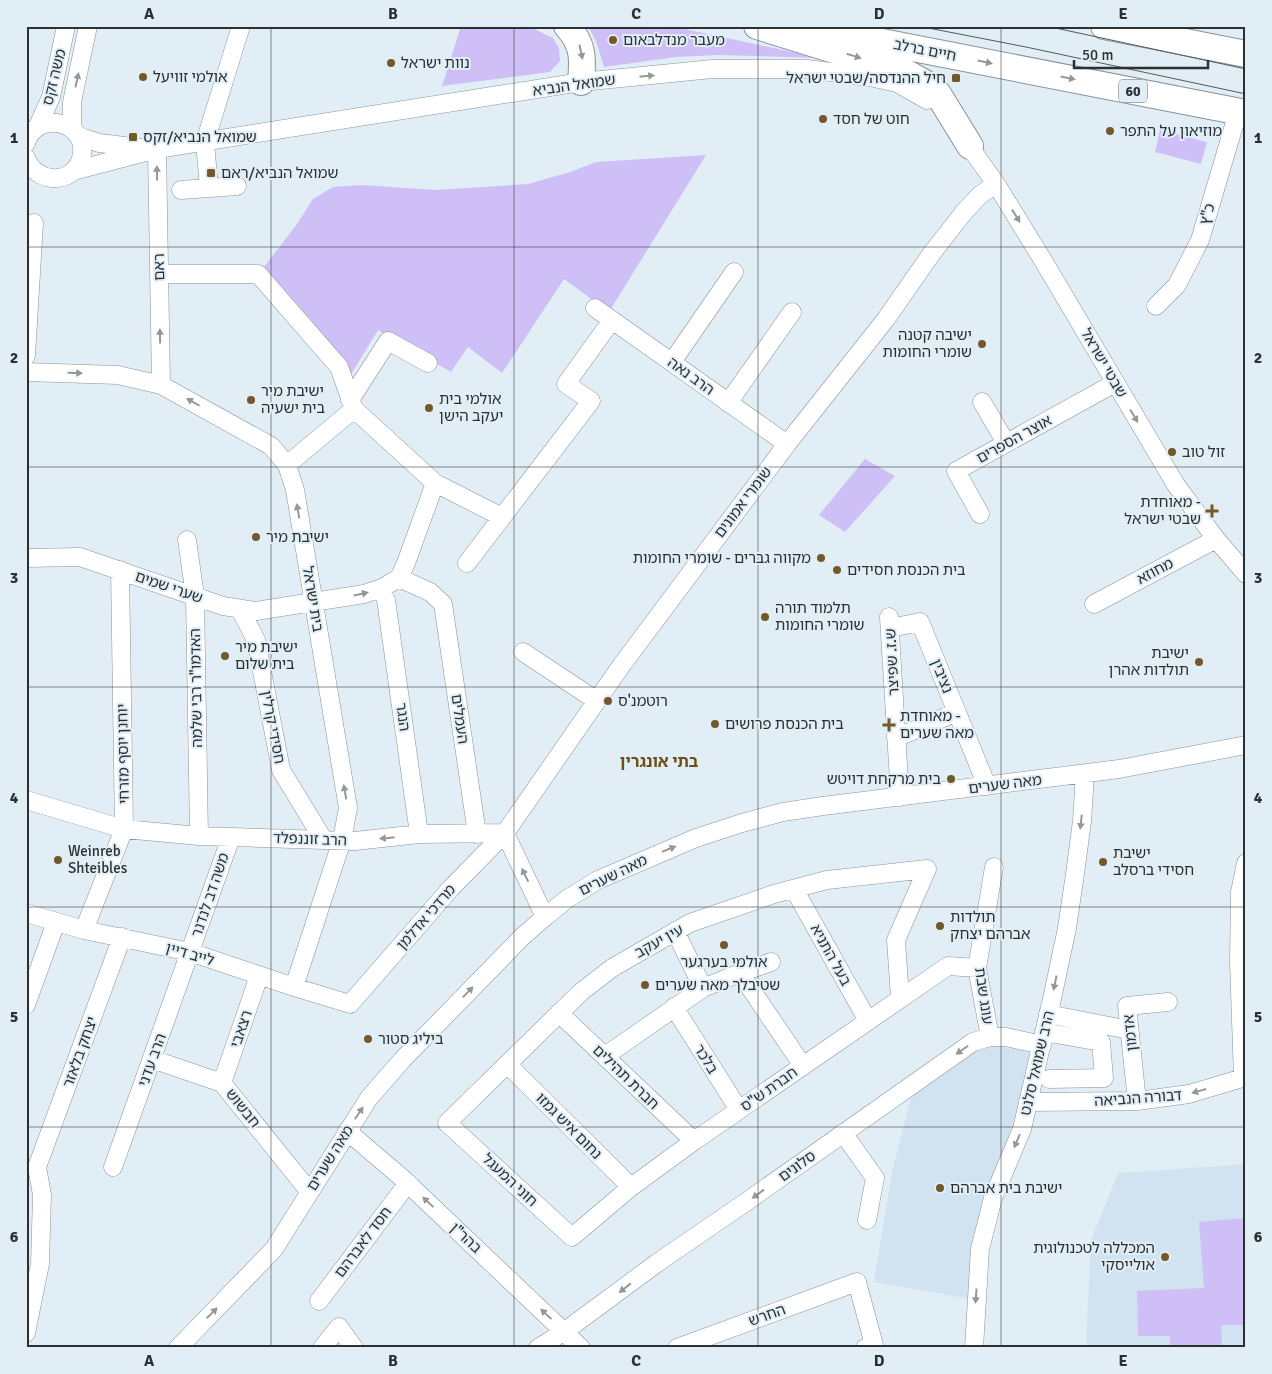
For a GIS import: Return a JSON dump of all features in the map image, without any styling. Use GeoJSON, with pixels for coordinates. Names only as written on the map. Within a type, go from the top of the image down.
{"type":"FeatureCollection","features":[{"type":"Feature","properties":{"kind":"highway"},"geometry":{"type":"LineString","coordinates":[[567,26],[578,40],[583,58],[581,82]]}},
{"type":"Feature","properties":{"kind":"highway"},"geometry":{"type":"LineString","coordinates":[[757,26],[904,72],[928,85],[938,94],[970,146]]}},
{"type":"Feature","properties":{"kind":"highway","name":"חיים ברלב"},"geometry":{"type":"LineString","coordinates":[[800,26],[1242,112]]}},
{"type":"Feature","properties":{"kind":"highway"},"geometry":{"type":"LineString","coordinates":[[1104,26],[1187,44],[1246,54]]}},
{"type":"Feature","properties":{"kind":"street","name":"משה זקס"},"geometry":{"type":"LineString","coordinates":[[30,137],[51,97],[66,26]]}},
{"type":"Feature","properties":{"kind":"street","name":"משה זקס"},"geometry":{"type":"LineString","coordinates":[[73,171],[79,163],[82,154],[81,145],[75,132],[72,102],[88,26]]}},
{"type":"Feature","properties":{"kind":"street"},"geometry":{"type":"LineString","coordinates":[[209,188],[205,142],[241,26]]}},
{"type":"Feature","properties":{"kind":"street"},"geometry":{"type":"LineString","coordinates":[[1166,26],[1187,44]]}},
{"type":"Feature","properties":{"kind":"street","name":"שמואל הנביא"},"geometry":{"type":"LineString","coordinates":[[29,167],[41,176],[49,178],[66,176],[73,171],[157,149],[581,82],[712,69],[807,69],[870,77],[897,83],[921,95],[933,104],[970,146]]}},
{"type":"Feature","properties":{"kind":"street","name":"כ\"ץ"},"geometry":{"type":"LineString","coordinates":[[1156,306],[1177,285],[1200,240],[1242,112]]}},
{"type":"Feature","properties":{"kind":"street","name":"שמואל הנביא"},"geometry":{"type":"LineString","coordinates":[[30,137],[46,122],[55,122],[64,124],[75,132],[112,145],[157,149]]}},
{"type":"Feature","properties":{"kind":"street","name":"שבטי ישראל"},"geometry":{"type":"LineString","coordinates":[[970,146],[996,184],[1049,270],[1176,485],[1216,539],[1246,574]]}},
{"type":"Feature","properties":{"kind":"street","name":"ראם"},"geometry":{"type":"LineString","coordinates":[[157,149],[161,385]]}},
{"type":"Feature","properties":{"kind":"street","name":"שומרי אמונים"},"geometry":{"type":"LineString","coordinates":[[505,833],[621,666],[787,444],[886,319],[932,253],[964,212],[980,195],[996,184]]}},
{"type":"Feature","properties":{"kind":"street"},"geometry":{"type":"LineString","coordinates":[[181,190],[237,186]]}},
{"type":"Feature","properties":{"kind":"street"},"geometry":{"type":"LineString","coordinates":[[26,356],[34,223]]}},
{"type":"Feature","properties":{"kind":"street"},"geometry":{"type":"LineString","coordinates":[[672,362],[734,272]]}},
{"type":"Feature","properties":{"kind":"street"},"geometry":{"type":"LineString","coordinates":[[159,274],[258,274],[339,368],[352,404],[435,482],[502,517]]}},
{"type":"Feature","properties":{"kind":"street","name":"הרב נאה"},"geometry":{"type":"LineString","coordinates":[[595,308],[787,444]]}},
{"type":"Feature","properties":{"kind":"street"},"geometry":{"type":"LineString","coordinates":[[728,403],[792,312]]}},
{"type":"Feature","properties":{"kind":"street"},"geometry":{"type":"LineString","coordinates":[[467,563],[591,402],[566,384],[612,320]]}},
{"type":"Feature","properties":{"kind":"street"},"geometry":{"type":"LineString","coordinates":[[288,465],[352,404],[388,340],[428,363]]}},
{"type":"Feature","properties":{"kind":"street","name":"בית ישראל"},"geometry":{"type":"LineString","coordinates":[[26,372],[118,375],[161,385],[271,446],[288,465],[295,490],[348,808],[342,840]]}},
{"type":"Feature","properties":{"kind":"street","name":"אוצר הספרים"},"geometry":{"type":"LineString","coordinates":[[980,514],[956,471],[1115,383]]}},
{"type":"Feature","properties":{"kind":"street"},"geometry":{"type":"LineString","coordinates":[[982,402],[1006,443]]}},
{"type":"Feature","properties":{"kind":"street"},"geometry":{"type":"LineString","coordinates":[[399,578],[435,482]]}},
{"type":"Feature","properties":{"kind":"street","name":"מחוזא"},"geometry":{"type":"LineString","coordinates":[[1094,604],[1216,539]]}},
{"type":"Feature","properties":{"kind":"street","name":"האדמו\"ר רבי שלמה"},"geometry":{"type":"LineString","coordinates":[[187,540],[195,596],[198,836]]}},
{"type":"Feature","properties":{"kind":"street","name":"שערי שמים"},"geometry":{"type":"LineString","coordinates":[[26,558],[80,557],[223,606],[256,611],[364,594],[382,588],[399,578]]}},
{"type":"Feature","properties":{"kind":"street","name":"יוחנן יוסף מזרחי"},"geometry":{"type":"LineString","coordinates":[[84,930],[124,829],[120,570]]}},
{"type":"Feature","properties":{"kind":"street","name":"העמלים"},"geometry":{"type":"LineString","coordinates":[[399,578],[430,592],[443,604],[477,834]]}},
{"type":"Feature","properties":{"kind":"street","name":"הנגר"},"geometry":{"type":"LineString","coordinates":[[386,600],[419,834]]}},
{"type":"Feature","properties":{"kind":"street","name":"חסידי קרלין"},"geometry":{"type":"LineString","coordinates":[[240,609],[256,640],[281,770],[322,839]]}},
{"type":"Feature","properties":{"kind":"street","name":"נציבין"},"geometry":{"type":"LineString","coordinates":[[890,622],[920,622],[987,786]]}},
{"type":"Feature","properties":{"kind":"street","name":"ש.ז. שפיצר"},"geometry":{"type":"LineString","coordinates":[[890,622],[900,797]]}},
{"type":"Feature","properties":{"kind":"street"},"geometry":{"type":"LineString","coordinates":[[522,652],[597,701]]}},
{"type":"Feature","properties":{"kind":"street"},"geometry":{"type":"LineString","coordinates":[[896,738],[957,712]]}},
{"type":"Feature","properties":{"kind":"street","name":"מאה שערים"},"geometry":{"type":"LineString","coordinates":[[178,1348],[274,1249],[369,1098],[403,1059],[522,936],[567,899],[598,880],[696,838],[726,827],[783,812],[1085,774],[1246,744]]}},
{"type":"Feature","properties":{"kind":"street","name":"הרב שמואל סלנט"},"geometry":{"type":"LineString","coordinates":[[974,1348],[976,1295],[982,1241],[994,1198],[1022,1129],[1043,1038],[1067,928],[1082,821],[1085,774]]}},
{"type":"Feature","properties":{"kind":"street","name":"הרב זוננפלד"},"geometry":{"type":"LineString","coordinates":[[26,800],[124,829],[198,836],[355,841],[419,834],[505,833]]}},
{"type":"Feature","properties":{"kind":"street"},"geometry":{"type":"LineString","coordinates":[[505,833],[545,917]]}},
{"type":"Feature","properties":{"kind":"street","name":"מרדכי אדלמן"},"geometry":{"type":"LineString","coordinates":[[350,1004],[451,888],[505,833]]}},
{"type":"Feature","properties":{"kind":"street","name":"משה דב לנדנר"},"geometry":{"type":"LineString","coordinates":[[190,952],[231,837]]}},
{"type":"Feature","properties":{"kind":"street"},"geometry":{"type":"LineString","coordinates":[[294,988],[342,840]]}},
{"type":"Feature","properties":{"kind":"street"},"geometry":{"type":"LineString","coordinates":[[1244,1078],[1239,962],[1240,892],[1246,863]]}},
{"type":"Feature","properties":{"kind":"street","name":"עונג שבת"},"geometry":{"type":"LineString","coordinates":[[990,1037],[977,968],[994,867]]}},
{"type":"Feature","properties":{"kind":"street","name":"עין יעקב"},"geometry":{"type":"LineString","coordinates":[[447,1123],[581,992],[612,968],[690,923],[794,889],[827,880],[927,869],[896,940],[900,998]]}},
{"type":"Feature","properties":{"kind":"street","name":"בעל התניא"},"geometry":{"type":"LineString","coordinates":[[794,889],[868,1021]]}},
{"type":"Feature","properties":{"kind":"street","name":"לייב דיין"},"geometry":{"type":"LineString","coordinates":[[26,913],[84,930],[190,952],[294,988],[350,1004]]}},
{"type":"Feature","properties":{"kind":"street"},"geometry":{"type":"LineString","coordinates":[[26,1005],[56,922]]}},
{"type":"Feature","properties":{"kind":"street"},"geometry":{"type":"LineString","coordinates":[[675,931],[703,988]]}},
{"type":"Feature","properties":{"kind":"street","name":"יצחק בלאזר"},"geometry":{"type":"LineString","coordinates":[[32,1167],[122,938]]}},
{"type":"Feature","properties":{"kind":"street","name":"הרב עדני"},"geometry":{"type":"LineString","coordinates":[[113,1167],[190,952]]}},
{"type":"Feature","properties":{"kind":"street"},"geometry":{"type":"LineString","coordinates":[[605,1056],[703,988],[772,962]]}},
{"type":"Feature","properties":{"kind":"street","name":"חברת ש\"ס"},"geometry":{"type":"LineString","coordinates":[[572,1237],[631,1187],[948,966],[977,968]]}},
{"type":"Feature","properties":{"kind":"street"},"geometry":{"type":"LineString","coordinates":[[740,973],[803,1066]]}},
{"type":"Feature","properties":{"kind":"street","name":"רצאבי"},"geometry":{"type":"LineString","coordinates":[[222,1083],[259,976]]}},
{"type":"Feature","properties":{"kind":"street","name":"אדמון"},"geometry":{"type":"LineString","coordinates":[[1136,1101],[1127,1006],[1168,1002]]}},
{"type":"Feature","properties":{"kind":"street","name":"בלכר"},"geometry":{"type":"LineString","coordinates":[[674,1007],[739,1110]]}},
{"type":"Feature","properties":{"kind":"street","name":"חברת תהילים"},"geometry":{"type":"LineString","coordinates":[[559,1013],[694,1142]]}},
{"type":"Feature","properties":{"kind":"street"},"geometry":{"type":"LineString","coordinates":[[1048,1014],[1130,1030]]}},
{"type":"Feature","properties":{"kind":"street","name":"סלונים"},"geometry":{"type":"LineString","coordinates":[[538,1348],[565,1332],[657,1263],[973,1042],[990,1037],[1006,1037],[1100,1042],[1104,1078],[1049,1078]]}},
{"type":"Feature","properties":{"kind":"street","name":"חבשוש"},"geometry":{"type":"LineString","coordinates":[[152,1059],[222,1083],[310,1191]]}},
{"type":"Feature","properties":{"kind":"street","name":"נחום איש גמזו"},"geometry":{"type":"LineString","coordinates":[[507,1064],[631,1187]]}},
{"type":"Feature","properties":{"kind":"street","name":"דבורה הנביאה"},"geometry":{"type":"LineString","coordinates":[[1028,1102],[1136,1101],[1189,1094],[1244,1078]]}},
{"type":"Feature","properties":{"kind":"street","name":"חוני המעגל"},"geometry":{"type":"LineString","coordinates":[[447,1123],[572,1237]]}},
{"type":"Feature","properties":{"kind":"street","name":"בהר\"ן"},"geometry":{"type":"LineString","coordinates":[[347,1131],[408,1183],[581,1348]]}},
{"type":"Feature","properties":{"kind":"street"},"geometry":{"type":"LineString","coordinates":[[844,1133],[875,1178],[867,1220]]}},
{"type":"Feature","properties":{"kind":"street"},"geometry":{"type":"LineString","coordinates":[[26,1333],[30,1290],[40,1264],[42,1196],[32,1167]]}},
{"type":"Feature","properties":{"kind":"street","name":"חסד לאברהם"},"geometry":{"type":"LineString","coordinates":[[318,1301],[408,1183]]}},
{"type":"Feature","properties":{"kind":"street","name":"החרש"},"geometry":{"type":"LineString","coordinates":[[677,1348],[857,1282],[870,1346]]}},
{"type":"Feature","properties":{"kind":"street"},"geometry":{"type":"LineString","coordinates":[[322,1348],[339,1327],[354,1348]]}},
{"type":"Feature","properties":{"kind":"shaded area"},"geometry":{"type":"Polygon","coordinates":[[[461,26],[528,26],[553,38],[559,48],[560,61],[550,72],[442,86],[461,26]]]}},
{"type":"Feature","properties":{"kind":"shaded area"},"geometry":{"type":"Polygon","coordinates":[[[588,26],[671,26],[820,58],[718,55],[676,57],[604,67],[596,41],[588,26]]]}},
{"type":"Feature","properties":{"kind":"shaded area"},"geometry":{"type":"Polygon","coordinates":[[[1160,130],[1207,142],[1201,164],[1155,152],[1160,130]]]}},
{"type":"Feature","properties":{"kind":"shaded area"},"geometry":{"type":"Polygon","coordinates":[[[706,155],[609,312],[564,279],[502,373],[468,347],[451,372],[378,330],[350,376],[264,267],[297,224],[313,199],[333,187],[361,185],[436,190],[528,184],[570,172],[596,162],[706,155]]]}},
{"type":"Feature","properties":{"kind":"shaded area"},"geometry":{"type":"Polygon","coordinates":[[[865,459],[895,476],[845,532],[819,515],[865,459]]]}},
{"type":"Feature","properties":{"kind":"shaded area","name":"ישיבת בית אברהם"},"geometry":{"type":"Polygon","coordinates":[[[988,1045],[1030,1051],[1015,1118],[983,1209],[970,1299],[874,1282],[893,1168],[913,1090],[961,1056],[988,1045]]]}},
{"type":"Feature","properties":{"kind":"shaded area"},"geometry":{"type":"Polygon","coordinates":[[[1246,1164],[1246,1348],[1086,1348],[1091,1240],[1118,1173],[1246,1164]]]}},
{"type":"Feature","properties":{"kind":"shaded area"},"geometry":{"type":"Polygon","coordinates":[[[1246,1218],[1246,1325],[1221,1325],[1222,1348],[1170,1348],[1170,1336],[1138,1336],[1137,1291],[1204,1288],[1199,1222],[1246,1218]]]}},
{"type":"Feature","properties":{"kind":"tram line"},"geometry":{"type":"LineString","coordinates":[[918,26],[1246,94]]}},
{"type":"Feature","properties":{"kind":"tram line"},"geometry":{"type":"LineString","coordinates":[[1046,26],[1246,69]]}},
{"type":"Feature","properties":{"kind":"place","name":"מעבר מנדלבאום"},"geometry":{"type":"Point","coordinates":[613,40]}},
{"type":"Feature","properties":{"kind":"place","name":"נוות ישראל"},"geometry":{"type":"Point","coordinates":[391,63]}},
{"type":"Feature","properties":{"kind":"place","name":"אולמי זוויעל"},"geometry":{"type":"Point","coordinates":[143,77]}},
{"type":"Feature","properties":{"kind":"place","name":"חיל ההנדסה/שבטי ישראל"},"geometry":{"type":"Point","coordinates":[956,78]}},
{"type":"Feature","properties":{"kind":"place","name":"חוט של חסד"},"geometry":{"type":"Point","coordinates":[823,119]}},
{"type":"Feature","properties":{"kind":"place","name":"מוזיאון על התפר"},"geometry":{"type":"Point","coordinates":[1110,131]}},
{"type":"Feature","properties":{"kind":"place","name":"שמואל הנביא/זקס"},"geometry":{"type":"Point","coordinates":[133,137]}},
{"type":"Feature","properties":{"kind":"place","name":"שמואל הנביא/ראם"},"geometry":{"type":"Point","coordinates":[211,173]}},
{"type":"Feature","properties":{"kind":"place","name":"ישיבה קטנה שומרי החומות"},"geometry":{"type":"Point","coordinates":[982,344]}},
{"type":"Feature","properties":{"kind":"place","name":"ישיבת מיר בית ישעיה"},"geometry":{"type":"Point","coordinates":[251,400]}},
{"type":"Feature","properties":{"kind":"place","name":"אולמי בית יעקב הישן"},"geometry":{"type":"Point","coordinates":[429,408]}},
{"type":"Feature","properties":{"kind":"place","name":"זול טוב"},"geometry":{"type":"Point","coordinates":[1172,452]}},
{"type":"Feature","properties":{"kind":"place","name":"מאוחדת - שבטי ישראל"},"geometry":{"type":"Point","coordinates":[1212,511]}},
{"type":"Feature","properties":{"kind":"place","name":"ישיבת מיר"},"geometry":{"type":"Point","coordinates":[256,537]}},
{"type":"Feature","properties":{"kind":"place","name":"מקווה גברים - שומרי החומות"},"geometry":{"type":"Point","coordinates":[821,558]}},
{"type":"Feature","properties":{"kind":"place","name":"בית הכנסת חסידים"},"geometry":{"type":"Point","coordinates":[837,570]}},
{"type":"Feature","properties":{"kind":"place","name":"תלמוד תורה שומרי החומות"},"geometry":{"type":"Point","coordinates":[765,617]}},
{"type":"Feature","properties":{"kind":"place","name":"ישיבת מיר בית שלום"},"geometry":{"type":"Point","coordinates":[225,656]}},
{"type":"Feature","properties":{"kind":"place","name":"ישיבת תולדות אהרן"},"geometry":{"type":"Point","coordinates":[1199,662]}},
{"type":"Feature","properties":{"kind":"place","name":"רוטמנ'ס"},"geometry":{"type":"Point","coordinates":[608,701]}},
{"type":"Feature","properties":{"kind":"place","name":"בית הכנסת פרושים"},"geometry":{"type":"Point","coordinates":[715,724]}},
{"type":"Feature","properties":{"kind":"place","name":"מאוחדת - מאה שערים"},"geometry":{"type":"Point","coordinates":[889,725]}},
{"type":"Feature","properties":{"kind":"place","name":"בית מרקחת דויטש"},"geometry":{"type":"Point","coordinates":[951,779]}},
{"type":"Feature","properties":{"kind":"place","name":"Weinreb Shteibles"},"geometry":{"type":"Point","coordinates":[58,860]}},
{"type":"Feature","properties":{"kind":"place","name":"ישיבת חסידי ברסלב"},"geometry":{"type":"Point","coordinates":[1103,862]}},
{"type":"Feature","properties":{"kind":"place","name":"תולדות אברהם יצחק"},"geometry":{"type":"Point","coordinates":[940,926]}},
{"type":"Feature","properties":{"kind":"place","name":"אולמי בערגער"},"geometry":{"type":"Point","coordinates":[724,945]}},
{"type":"Feature","properties":{"kind":"place","name":"שטיבלך מאה שערים"},"geometry":{"type":"Point","coordinates":[645,985]}},
{"type":"Feature","properties":{"kind":"place","name":"ביליג סטור"},"geometry":{"type":"Point","coordinates":[368,1039]}},
{"type":"Feature","properties":{"kind":"place","name":"ישיבת בית אברהם"},"geometry":{"type":"Point","coordinates":[940,1188]}},
{"type":"Feature","properties":{"kind":"place","name":"המכללה לטכנולוגית אולייסקי"},"geometry":{"type":"Point","coordinates":[1165,1257]}},
{"type":"Feature","properties":{"kind":"district","name":"בתי אונגרין"},"geometry":{"type":"Point","coordinates":[659,761]}}]}
